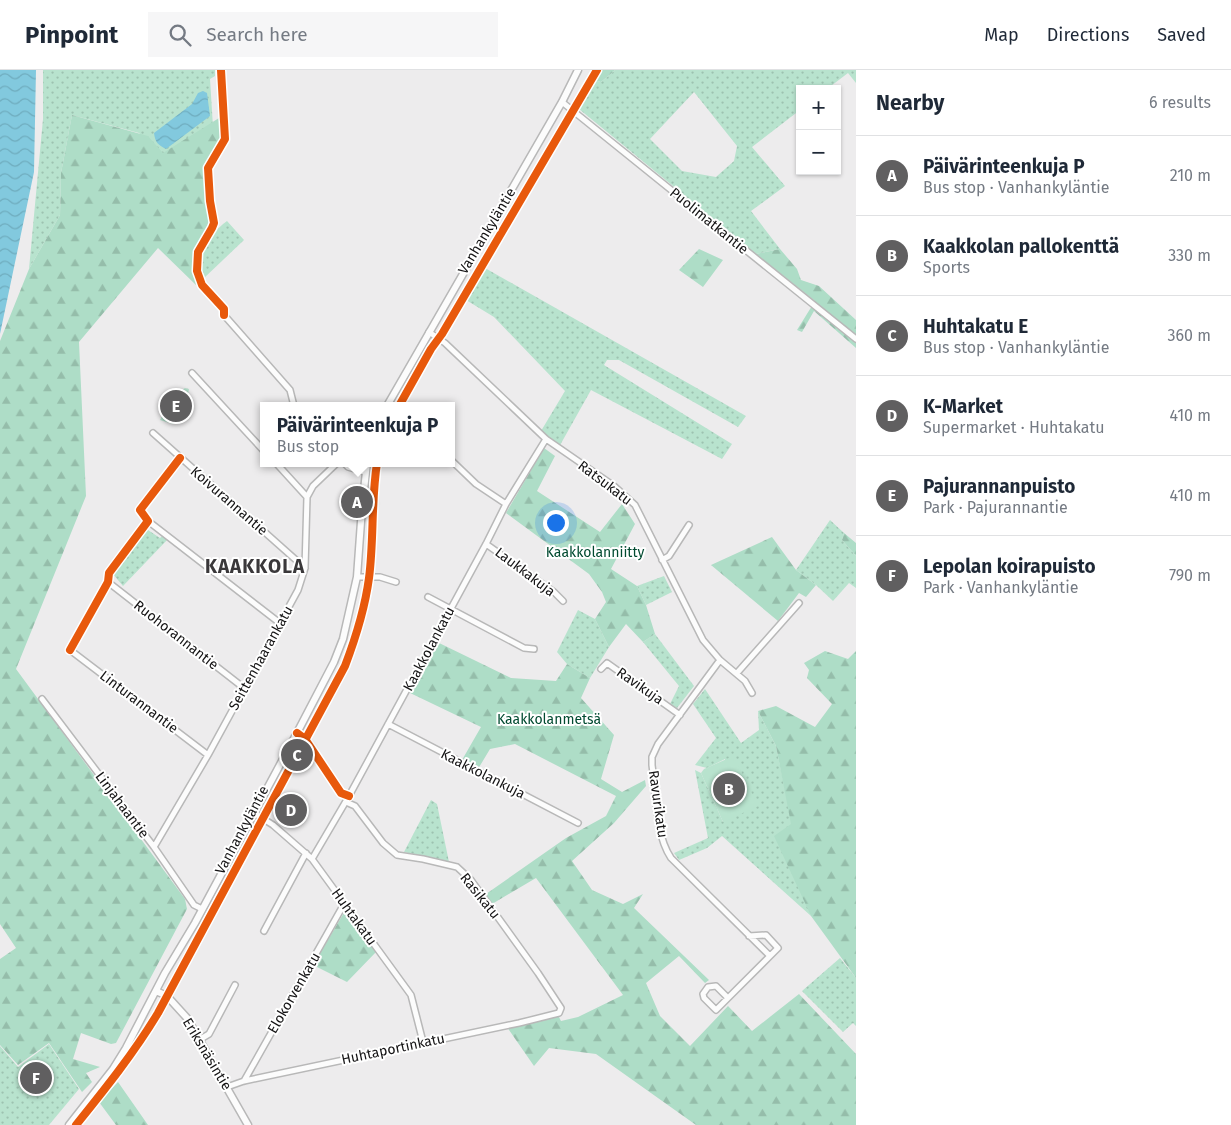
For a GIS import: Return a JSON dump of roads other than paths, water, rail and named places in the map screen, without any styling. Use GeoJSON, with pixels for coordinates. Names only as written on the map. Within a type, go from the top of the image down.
{"type":"FeatureCollection","features":[{"type":"Feature","properties":{"kind":"street","name":"Vanhankyläntie"},"geometry":{"type":"LineString","coordinates":[[389,402],[562,102],[578,70]]}},
{"type":"Feature","properties":{"kind":"street","name":"Puolimatkantie"},"geometry":{"type":"LineString","coordinates":[[562,102],[856,339]]}},
{"type":"Feature","properties":{"kind":"street"},"geometry":{"type":"LineString","coordinates":[[224,315],[290,390],[293,402]]}},
{"type":"Feature","properties":{"kind":"street","name":"Ratsukatu"},"geometry":{"type":"LineString","coordinates":[[429,332],[445,343],[546,439],[614,486],[635,505],[703,640],[720,660],[745,681],[752,693]]}},
{"type":"Feature","properties":{"kind":"street"},"geometry":{"type":"LineString","coordinates":[[192,373],[260,447]]}},
{"type":"Feature","properties":{"kind":"street","name":"Koivurannantie"},"geometry":{"type":"LineString","coordinates":[[153,433],[305,568]]}},
{"type":"Feature","properties":{"kind":"street","name":"Kaakkolankatu"},"geometry":{"type":"LineString","coordinates":[[312,859],[346,802],[506,504],[546,439]]}},
{"type":"Feature","properties":{"kind":"street"},"geometry":{"type":"LineString","coordinates":[[455,464],[476,484],[506,504]]}},
{"type":"Feature","properties":{"kind":"street"},"geometry":{"type":"LineString","coordinates":[[280,467],[307,497],[313,486],[333,467]]}},
{"type":"Feature","properties":{"kind":"street"},"geometry":{"type":"LineString","coordinates":[[348,467],[366,472]]}},
{"type":"Feature","properties":{"kind":"street","name":"Vanhankyläntie"},"geometry":{"type":"LineString","coordinates":[[69,1125],[113,1069],[126,1048],[298,733],[334,662],[343,639],[357,577],[367,467]]}},
{"type":"Feature","properties":{"kind":"street","name":"Seittenhaarankatu"},"geometry":{"type":"LineString","coordinates":[[154,847],[208,755],[298,590],[305,568],[307,497]]}},
{"type":"Feature","properties":{"kind":"street"},"geometry":{"type":"LineString","coordinates":[[148,521],[281,624]]}},
{"type":"Feature","properties":{"kind":"street"},"geometry":{"type":"LineString","coordinates":[[662,560],[669,556],[689,525]]}},
{"type":"Feature","properties":{"kind":"street","name":"Laukkakuja"},"geometry":{"type":"LineString","coordinates":[[486,544],[554,592],[563,602]]}},
{"type":"Feature","properties":{"kind":"street"},"geometry":{"type":"LineString","coordinates":[[357,577],[380,577],[396,582]]}},
{"type":"Feature","properties":{"kind":"street","name":"Ruohorannantie"},"geometry":{"type":"LineString","coordinates":[[108,582],[244,688]]}},
{"type":"Feature","properties":{"kind":"street"},"geometry":{"type":"LineString","coordinates":[[428,597],[524,648],[534,649]]}},
{"type":"Feature","properties":{"kind":"street"},"geometry":{"type":"LineString","coordinates":[[736,673],[799,602]]}},
{"type":"Feature","properties":{"kind":"street","name":"Linturannantie"},"geometry":{"type":"LineString","coordinates":[[70,650],[208,755]]}},
{"type":"Feature","properties":{"kind":"street","name":"Ravurikatu"},"geometry":{"type":"LineString","coordinates":[[720,660],[658,744],[652,757],[663,844],[671,858],[770,956]]}},
{"type":"Feature","properties":{"kind":"street","name":"Ravikuja"},"geometry":{"type":"LineString","coordinates":[[601,669],[607,663],[680,715]]}},
{"type":"Feature","properties":{"kind":"street","name":"Linjahaantie"},"geometry":{"type":"LineString","coordinates":[[42,699],[154,847],[194,905],[202,909]]}},
{"type":"Feature","properties":{"kind":"street","name":"Kaakkolankuja"},"geometry":{"type":"LineString","coordinates":[[388,724],[578,823]]}},
{"type":"Feature","properties":{"kind":"street","name":"Rasikatu"},"geometry":{"type":"LineString","coordinates":[[346,802],[355,806],[383,843],[397,855],[423,858],[457,867],[471,880],[538,973],[560,1008],[559,1012]]}},
{"type":"Feature","properties":{"kind":"street","name":"Huhtakatu"},"geometry":{"type":"LineString","coordinates":[[254,813],[273,825],[312,859],[411,995],[424,1042]]}},
{"type":"Feature","properties":{"kind":"street"},"geometry":{"type":"LineString","coordinates":[[264,931],[306,853]]}},
{"type":"Feature","properties":{"kind":"street","name":"Elokorvenkatu"},"geometry":{"type":"LineString","coordinates":[[244,1081],[344,904]]}},
{"type":"Feature","properties":{"kind":"street"},"geometry":{"type":"LineString","coordinates":[[728,998],[716,986],[708,987],[703,994],[704,998],[716,1010],[728,998],[770,956],[778,948],[766,935],[749,936]]}},
{"type":"Feature","properties":{"kind":"street"},"geometry":{"type":"LineString","coordinates":[[200,1040],[209,1034],[236,985]]}},
{"type":"Feature","properties":{"kind":"street","name":"Eriksnäsintie"},"geometry":{"type":"LineString","coordinates":[[156,991],[167,996],[175,1003],[186,1018],[248,1125]]}},
{"type":"Feature","properties":{"kind":"street","name":"Huhtaportinkatu"},"geometry":{"type":"LineString","coordinates":[[227,1087],[244,1081],[519,1023],[559,1012]]}},
{"type":"Feature","properties":{"kind":"water"},"geometry":{"type":"Polygon","coordinates":[[[0,70],[36,70],[34,172],[0,334],[0,70]]]}},
{"type":"Feature","properties":{"kind":"water"},"geometry":{"type":"Polygon","coordinates":[[[203,91],[207,93],[210,116],[166,149],[159,145],[154,133],[192,104],[198,93],[203,91]]]}},
{"type":"Feature","properties":{"kind":"place","name":"Pajurannanpuisto"},"geometry":{"type":"Point","coordinates":[176,406]}},
{"type":"Feature","properties":{"kind":"place","name":"Päivärinteenkuja P"},"geometry":{"type":"Point","coordinates":[357,502]}},
{"type":"Feature","properties":{"kind":"place","name":"Huhtakatu E"},"geometry":{"type":"Point","coordinates":[297,755]}},
{"type":"Feature","properties":{"kind":"place","name":"Kaakkolan pallokenttä"},"geometry":{"type":"Point","coordinates":[729,789]}},
{"type":"Feature","properties":{"kind":"place","name":"K-Market"},"geometry":{"type":"Point","coordinates":[291,810]}},
{"type":"Feature","properties":{"kind":"place","name":"Lepolan koirapuisto"},"geometry":{"type":"Point","coordinates":[36,1078]}},
{"type":"Feature","properties":{"kind":"district","name":"KAAKKOLA"},"geometry":{"type":"Point","coordinates":[255,566]}},
{"type":"Feature","properties":{"kind":"park label","name":"Kaakkolanniitty"},"geometry":{"type":"Point","coordinates":[595,552]}},
{"type":"Feature","properties":{"kind":"park label","name":"Kaakkolanmetsä"},"geometry":{"type":"Point","coordinates":[549,719]}}]}
